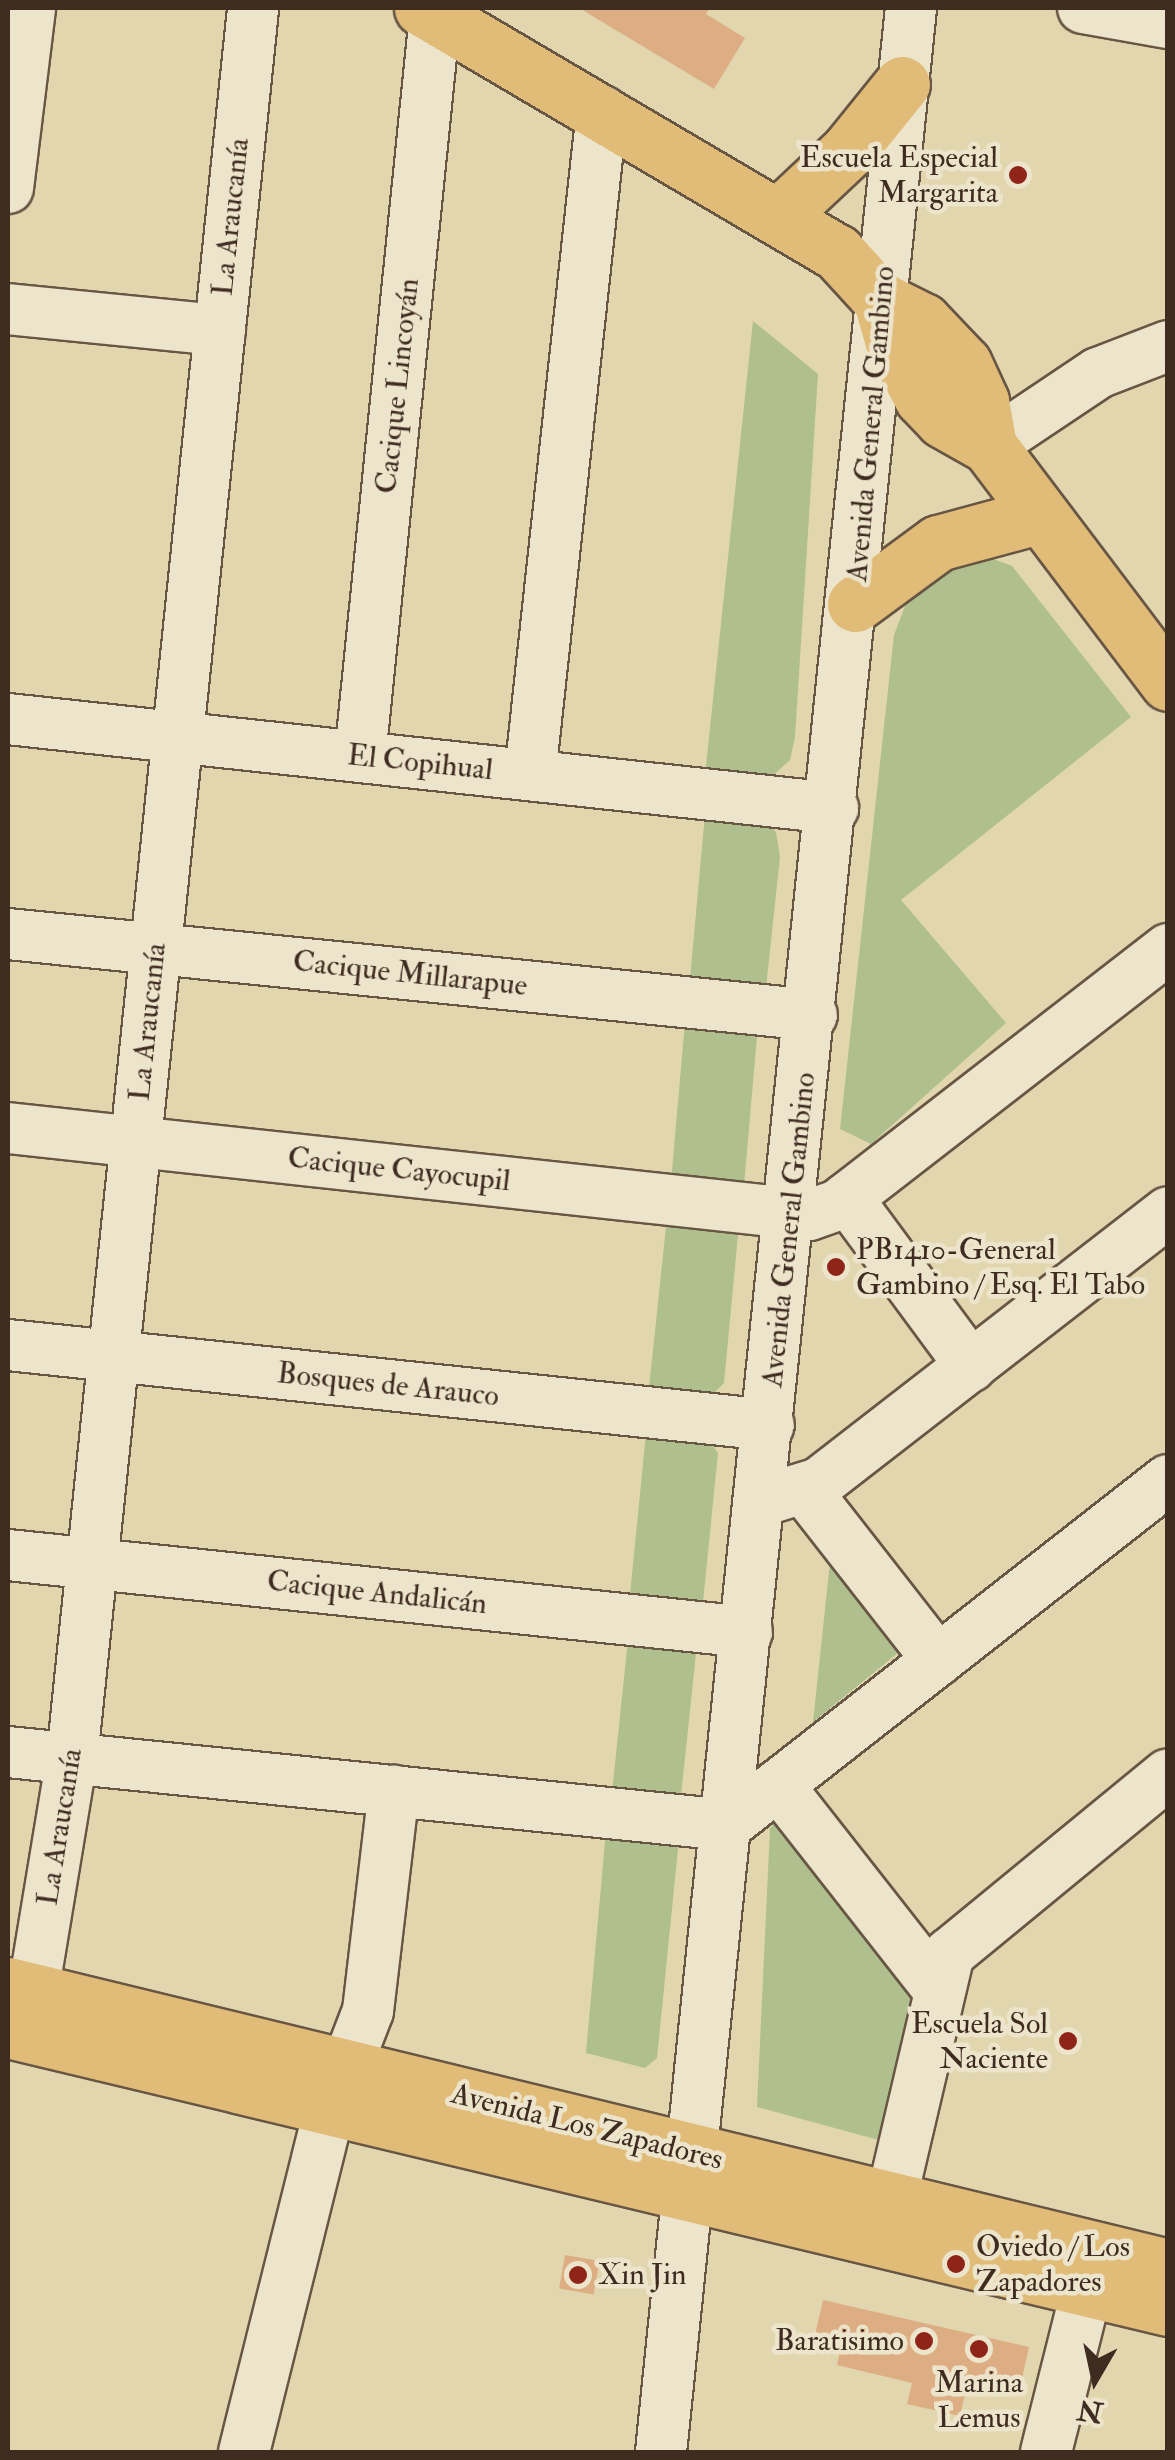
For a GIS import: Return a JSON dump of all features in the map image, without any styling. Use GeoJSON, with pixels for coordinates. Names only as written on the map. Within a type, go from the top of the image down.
{"type":"FeatureCollection","features":[{"type":"Feature","properties":{"kind":"main road"},"geometry":{"type":"LineString","coordinates":[[429,12],[780,215],[837,252],[881,300],[923,322],[964,364],[981,400],[989,446],[1038,516],[1168,683]]}},
{"type":"Feature","properties":{"kind":"main road"},"geometry":{"type":"LineString","coordinates":[[780,215],[848,151],[902,84]]}},
{"type":"Feature","properties":{"kind":"main road"},"geometry":{"type":"LineString","coordinates":[[855,604],[938,543],[1038,516]]}},
{"type":"Feature","properties":{"kind":"main road","name":"Avenida Los Zapadores"},"geometry":{"type":"LineString","coordinates":[[19,2010],[691,2172],[1087,2289],[1168,2308]]}},
{"type":"Feature","properties":{"kind":"main road","name":"Avenida Los Zapadores"},"geometry":{"type":"LineString","coordinates":[[691,2172],[891,2201],[1168,2268]]}},
{"type":"Feature","properties":{"kind":"street"},"geometry":{"type":"LineString","coordinates":[[8,188],[30,8]]}},
{"type":"Feature","properties":{"kind":"street","name":"La Araucanía"},"geometry":{"type":"LineString","coordinates":[[19,2010],[72,1758],[253,8]]}},
{"type":"Feature","properties":{"kind":"street"},"geometry":{"type":"LineString","coordinates":[[1082,8],[1168,23]]}},
{"type":"Feature","properties":{"kind":"street","name":"Avenida General Gambino"},"geometry":{"type":"LineString","coordinates":[[661,2452],[747,1632],[783,1495],[769,1425],[855,604],[907,11]]}},
{"type":"Feature","properties":{"kind":"street","name":"Cacique Lincoyán"},"geometry":{"type":"LineString","coordinates":[[360,757],[429,12]]}},
{"type":"Feature","properties":{"kind":"street"},"geometry":{"type":"LineString","coordinates":[[530,775],[602,111]]}},
{"type":"Feature","properties":{"kind":"street"},"geometry":{"type":"LineString","coordinates":[[8,309],[220,330]]}},
{"type":"Feature","properties":{"kind":"street"},"geometry":{"type":"LineString","coordinates":[[989,446],[1098,372],[1168,346]]}},
{"type":"Feature","properties":{"kind":"street","name":"El Copihual"},"geometry":{"type":"LineString","coordinates":[[8,719],[833,808]]}},
{"type":"Feature","properties":{"kind":"street","name":"Cacique Millarapue"},"geometry":{"type":"LineString","coordinates":[[8,934],[812,1015]]}},
{"type":"Feature","properties":{"kind":"street"},"geometry":{"type":"LineString","coordinates":[[971,1366],[847,1198],[1168,949]]}},
{"type":"Feature","properties":{"kind":"street","name":"Cacique Cayocupil"},"geometry":{"type":"LineString","coordinates":[[8,1128],[791,1212],[826,1211],[847,1198]]}},
{"type":"Feature","properties":{"kind":"street"},"geometry":{"type":"LineString","coordinates":[[938,1660],[783,1495],[971,1366],[1168,1212]]}},
{"type":"Feature","properties":{"kind":"street","name":"Bosques de Arauco"},"geometry":{"type":"LineString","coordinates":[[8,1346],[769,1425]]}},
{"type":"Feature","properties":{"kind":"street"},"geometry":{"type":"LineString","coordinates":[[8,1752],[727,1825],[1168,1480]]}},
{"type":"Feature","properties":{"kind":"street","name":"Cacique Andalicán"},"geometry":{"type":"LineString","coordinates":[[8,1555],[747,1632]]}},
{"type":"Feature","properties":{"kind":"street"},"geometry":{"type":"LineString","coordinates":[[891,2201],[949,1954],[962,1938],[1168,1774]]}},
{"type":"Feature","properties":{"kind":"street"},"geometry":{"type":"LineString","coordinates":[[778,1785],[938,1990]]}},
{"type":"Feature","properties":{"kind":"street"},"geometry":{"type":"LineString","coordinates":[[244,2452],[338,2088],[368,2010],[394,1791]]}},
{"type":"Feature","properties":{"kind":"street"},"geometry":{"type":"LineString","coordinates":[[1046,2452],[1087,2289]]}},
{"type":"Feature","properties":{"kind":"green space"},"geometry":{"type":"Polygon","coordinates":[[[753,321],[818,374],[795,737],[790,760],[769,779],[705,775],[753,321]]]}},
{"type":"Feature","properties":{"kind":"green space"},"geometry":{"type":"Polygon","coordinates":[[[980,554],[1012,566],[1131,717],[901,900],[1006,1023],[871,1144],[840,1129],[894,635],[916,577],[980,554]]]}},
{"type":"Feature","properties":{"kind":"green space"},"geometry":{"type":"Polygon","coordinates":[[[705,814],[765,820],[776,832],[780,857],[765,997],[689,990],[705,814]]]}},
{"type":"Feature","properties":{"kind":"green space"},"geometry":{"type":"Polygon","coordinates":[[[685,1022],[758,1028],[744,1187],[671,1180],[685,1022]]]}},
{"type":"Feature","properties":{"kind":"green space"},"geometry":{"type":"Polygon","coordinates":[[[667,1217],[739,1224],[724,1383],[712,1395],[649,1388],[667,1217]]]}},
{"type":"Feature","properties":{"kind":"green space"},"geometry":{"type":"Polygon","coordinates":[[[646,1433],[708,1439],[718,1453],[702,1612],[629,1605],[646,1433]]]}},
{"type":"Feature","properties":{"kind":"green space"},"geometry":{"type":"Polygon","coordinates":[[[831,1553],[904,1648],[813,1722],[831,1553]]]}},
{"type":"Feature","properties":{"kind":"green space"},"geometry":{"type":"Polygon","coordinates":[[[628,1640],[697,1647],[680,1805],[611,1798],[628,1640]]]}},
{"type":"Feature","properties":{"kind":"green space"},"geometry":{"type":"Polygon","coordinates":[[[802,1800],[923,1950],[886,2142],[757,2107],[770,1828],[802,1800]]]}},
{"type":"Feature","properties":{"kind":"green space"},"geometry":{"type":"Polygon","coordinates":[[[606,1831],[679,1839],[657,2058],[645,2068],[586,2053],[606,1831]]]}},
{"type":"Feature","properties":{"kind":"building"},"geometry":{"type":"Polygon","coordinates":[[[579,8],[710,8],[706,14],[745,38],[714,89],[579,8]]]}},
{"type":"Feature","properties":{"kind":"building","name":"Xin Jin"},"geometry":{"type":"Polygon","coordinates":[[[565,2255],[599,2261],[594,2295],[559,2288],[565,2255]]]}},
{"type":"Feature","properties":{"kind":"building"},"geometry":{"type":"Polygon","coordinates":[[[823,2300],[1029,2347],[1019,2392],[968,2381],[960,2416],[907,2404],[912,2383],[837,2365],[842,2342],[815,2335],[823,2300]]]}},
{"type":"Feature","properties":{"kind":"place","name":"Escuela Especial Margarita"},"geometry":{"type":"Point","coordinates":[1018,175]}},
{"type":"Feature","properties":{"kind":"place","name":"PB1410-General Gambino / Esq. El Tabo"},"geometry":{"type":"Point","coordinates":[836,1267]}},
{"type":"Feature","properties":{"kind":"place","name":"Escuela Sol Naciente"},"geometry":{"type":"Point","coordinates":[1068,2041]}},
{"type":"Feature","properties":{"kind":"place","name":"Oviedo / Los Zapadores"},"geometry":{"type":"Point","coordinates":[956,2264]}},
{"type":"Feature","properties":{"kind":"place","name":"Xin Jin"},"geometry":{"type":"Point","coordinates":[578,2275]}},
{"type":"Feature","properties":{"kind":"place","name":"Baratisimo"},"geometry":{"type":"Point","coordinates":[924,2341]}},
{"type":"Feature","properties":{"kind":"place","name":"Marina Lemus"},"geometry":{"type":"Point","coordinates":[979,2349]}}]}
